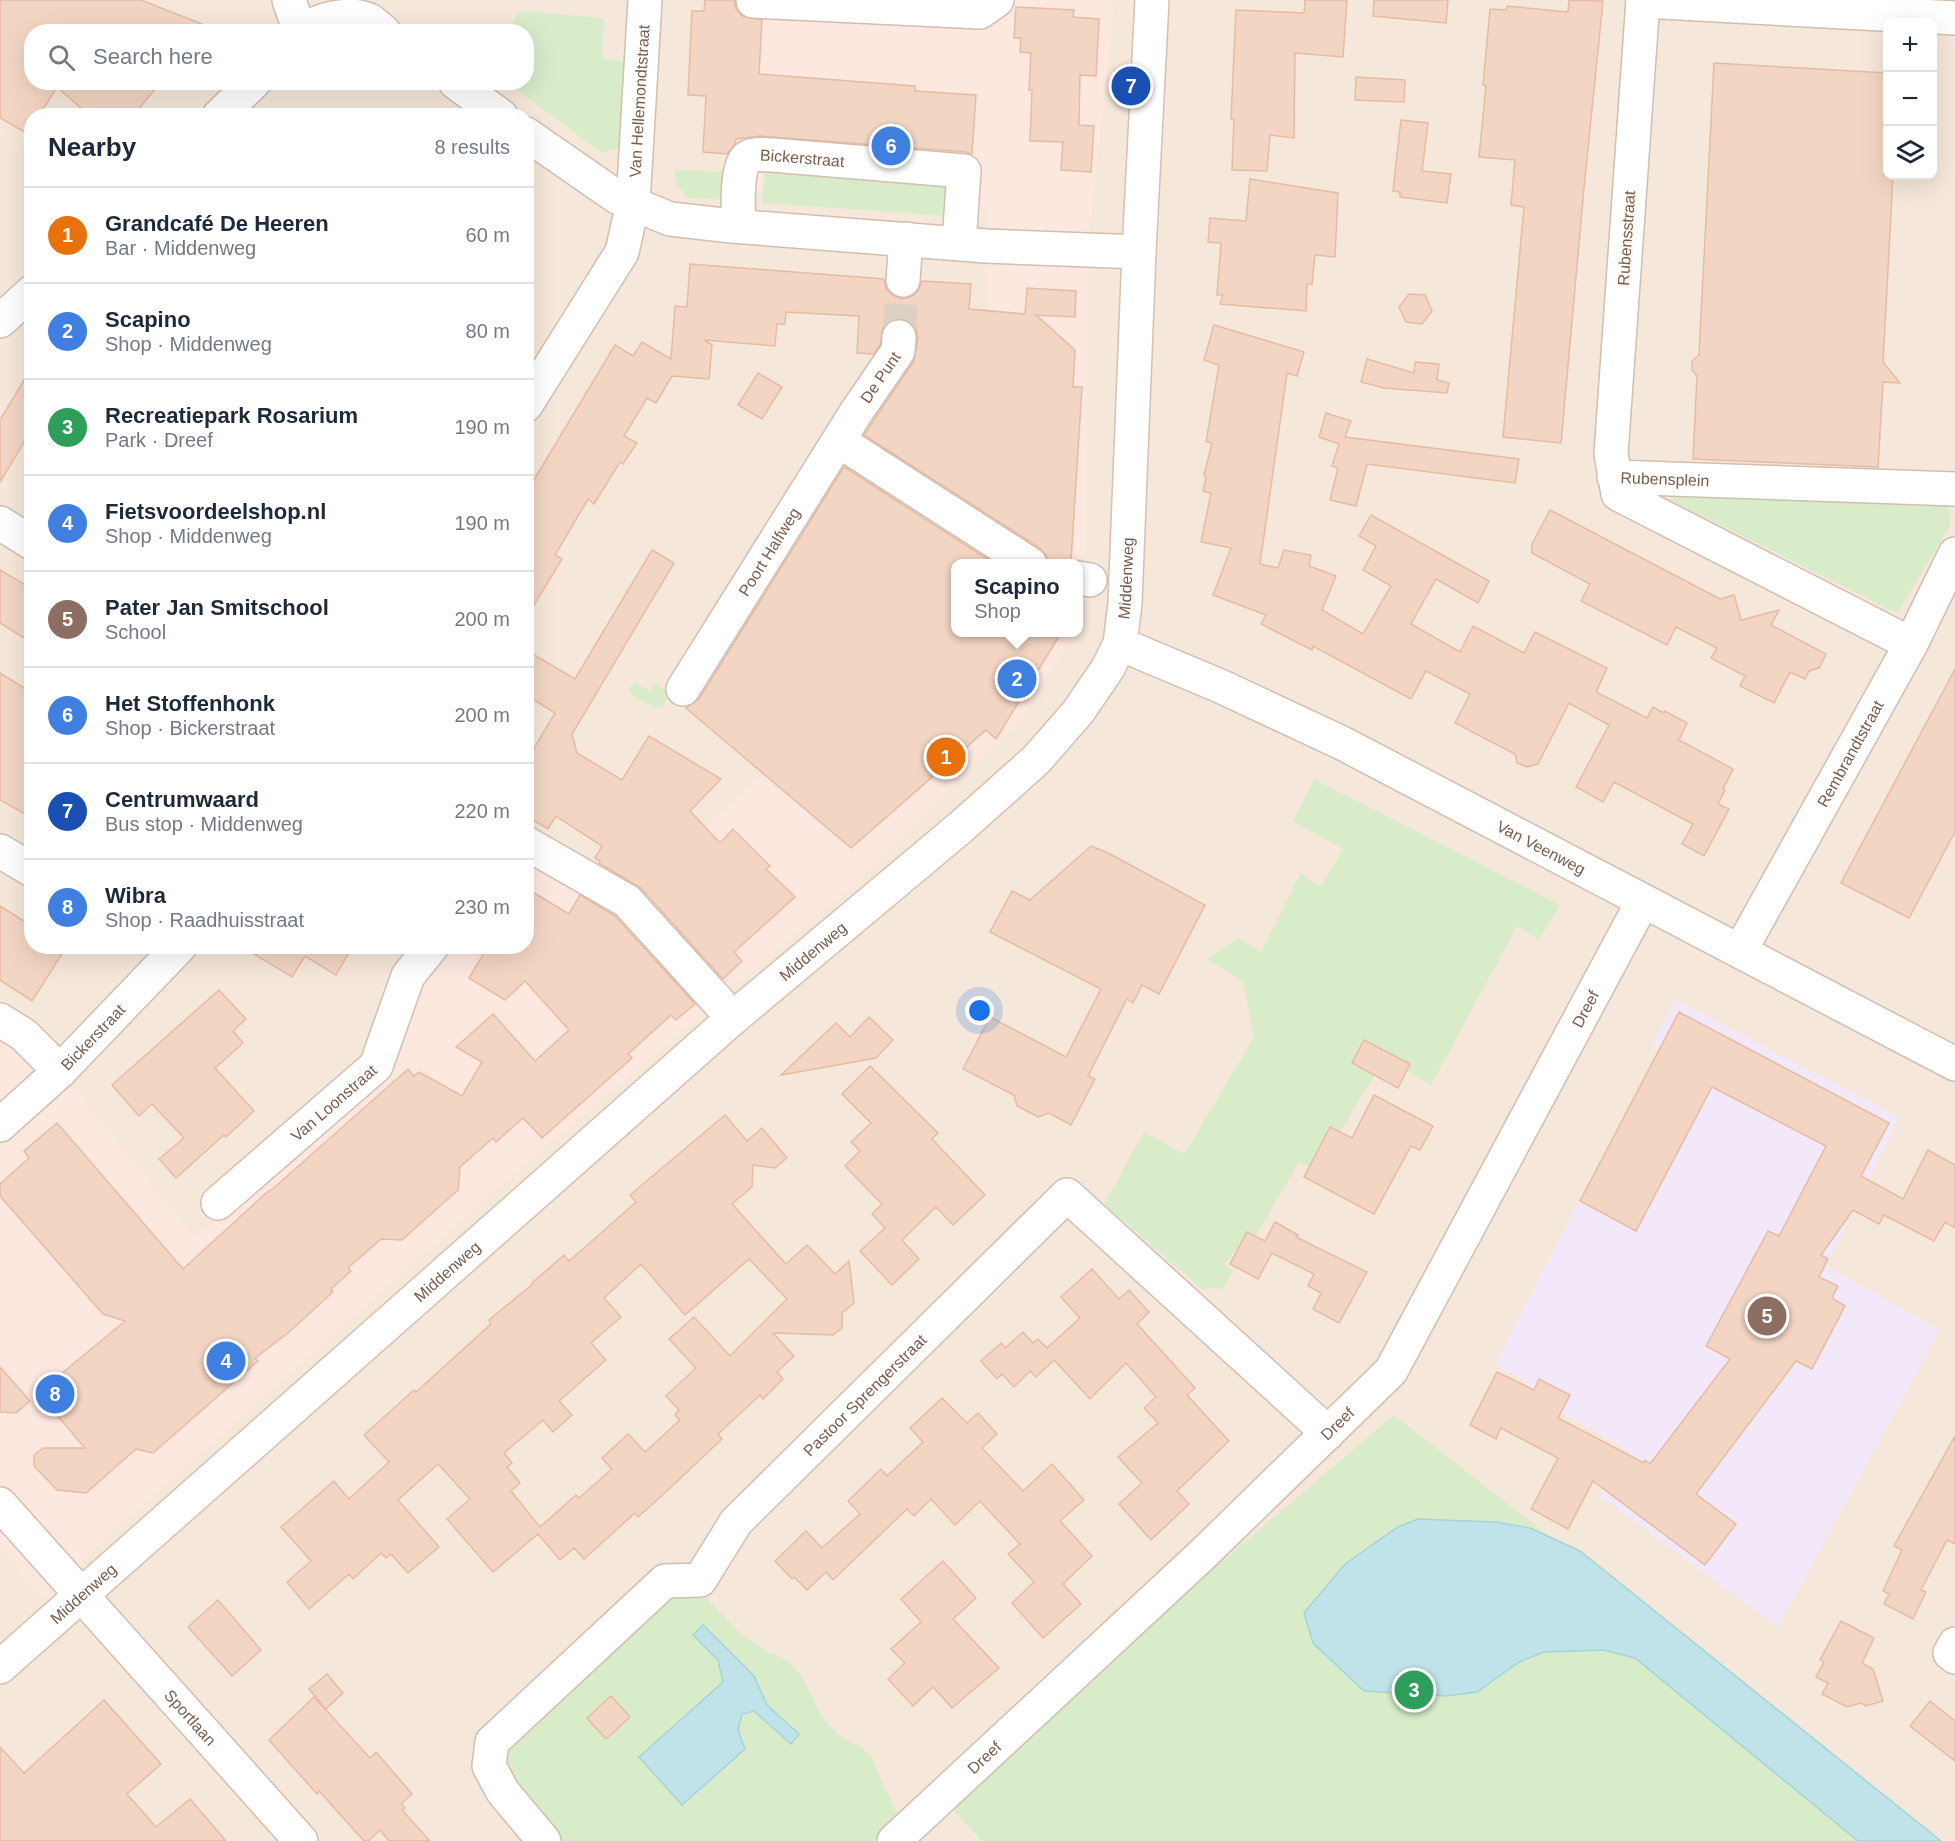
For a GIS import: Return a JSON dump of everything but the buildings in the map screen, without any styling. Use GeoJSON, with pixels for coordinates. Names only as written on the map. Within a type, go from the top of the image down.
{"type":"FeatureCollection","features":[{"type":"Feature","properties":{"kind":"street"},"geometry":{"type":"LineString","coordinates":[[289,0],[299,24]]}},
{"type":"Feature","properties":{"kind":"street","name":"Van Hellemondtstraat"},"geometry":{"type":"LineString","coordinates":[[633,204],[645,0]]}},
{"type":"Feature","properties":{"kind":"street"},"geometry":{"type":"LineString","coordinates":[[753,1],[980,12],[997,0]]}},
{"type":"Feature","properties":{"kind":"street","name":"Middenweg"},"geometry":{"type":"LineString","coordinates":[[0,1667],[733,1018],[961,827],[1036,760],[1078,712],[1108,668],[1120,644],[1126,597],[1139,252],[1152,0]]}},
{"type":"Feature","properties":{"kind":"street"},"geometry":{"type":"LineString","coordinates":[[1643,0],[1955,18]]}},
{"type":"Feature","properties":{"kind":"street","name":"Rubensstraat"},"geometry":{"type":"LineString","coordinates":[[1614,477],[1611,454],[1643,0]]}},
{"type":"Feature","properties":{"kind":"street"},"geometry":{"type":"LineString","coordinates":[[317,24],[351,8],[374,24]]}},
{"type":"Feature","properties":{"kind":"street"},"geometry":{"type":"LineString","coordinates":[[227,108],[246,90]]}},
{"type":"Feature","properties":{"kind":"street"},"geometry":{"type":"LineString","coordinates":[[466,90],[490,108]]}},
{"type":"Feature","properties":{"kind":"street"},"geometry":{"type":"LineString","coordinates":[[534,139],[608,190],[633,204],[670,219],[959,243],[1139,252]]}},
{"type":"Feature","properties":{"kind":"street","name":"Bickerstraat"},"geometry":{"type":"LineString","coordinates":[[738,226],[741,166],[752,155],[772,155],[964,171],[959,243]]}},
{"type":"Feature","properties":{"kind":"street"},"geometry":{"type":"LineString","coordinates":[[534,392],[622,252],[633,204]]}},
{"type":"Feature","properties":{"kind":"street"},"geometry":{"type":"LineString","coordinates":[[903,280],[906,239]]}},
{"type":"Feature","properties":{"kind":"street"},"geometry":{"type":"LineString","coordinates":[[0,321],[24,299]]}},
{"type":"Feature","properties":{"kind":"street","name":"De Punt"},"geometry":{"type":"LineString","coordinates":[[847,427],[898,351],[899,337]]}},
{"type":"Feature","properties":{"kind":"street"},"geometry":{"type":"LineString","coordinates":[[847,427],[1023,559]]}},
{"type":"Feature","properties":{"kind":"street","name":"Poort Halfweg"},"geometry":{"type":"LineString","coordinates":[[683,689],[847,427]]}},
{"type":"Feature","properties":{"kind":"street","name":"Rubensplein"},"geometry":{"type":"LineString","coordinates":[[1911,644],[1618,494],[1614,477],[1955,489]]}},
{"type":"Feature","properties":{"kind":"street"},"geometry":{"type":"LineString","coordinates":[[0,523],[24,538]]}},
{"type":"Feature","properties":{"kind":"street","name":"Rembrandtstraat"},"geometry":{"type":"LineString","coordinates":[[1740,951],[1911,644],[1955,554]]}},
{"type":"Feature","properties":{"kind":"street","name":"Van Veenweg"},"geometry":{"type":"LineString","coordinates":[[1120,644],[1220,686],[1342,743],[1955,1064]]}},
{"type":"Feature","properties":{"kind":"street"},"geometry":{"type":"LineString","coordinates":[[534,848],[627,901],[733,1018]]}},
{"type":"Feature","properties":{"kind":"street"},"geometry":{"type":"LineString","coordinates":[[0,851],[24,865]]}},
{"type":"Feature","properties":{"kind":"street","name":"Dreef"},"geometry":{"type":"LineString","coordinates":[[894,1841],[1202,1555],[1391,1371],[1643,901]]}},
{"type":"Feature","properties":{"kind":"street","name":"Bickerstraat"},"geometry":{"type":"LineString","coordinates":[[0,1125],[60,1071],[167,954]]}},
{"type":"Feature","properties":{"kind":"street","name":"Van Loonstraat"},"geometry":{"type":"LineString","coordinates":[[218,1203],[376,1066],[408,976],[426,954]]}},
{"type":"Feature","properties":{"kind":"street"},"geometry":{"type":"LineString","coordinates":[[0,1020],[24,1035],[60,1071]]}},
{"type":"Feature","properties":{"kind":"street","name":"Pastoor Sprengerstraat"},"geometry":{"type":"LineString","coordinates":[[544,1841],[503,1792],[489,1766],[492,1742],[665,1581],[700,1581],[736,1522],[1067,1195],[1328,1433]]}},
{"type":"Feature","properties":{"kind":"street","name":"Sportlaan"},"geometry":{"type":"LineString","coordinates":[[0,1504],[301,1841]]}},
{"type":"Feature","properties":{"kind":"street"},"geometry":{"type":"LineString","coordinates":[[1955,1644],[1950,1653],[1955,1657]]}},
{"type":"Feature","properties":{"kind":"shaded area"},"geometry":{"type":"Polygon","coordinates":[[[0,0],[1955,0],[1955,1841],[953,1810],[980,1841],[0,1841],[0,0]]]}},
{"type":"Feature","properties":{"kind":"shaded area"},"geometry":{"type":"Polygon","coordinates":[[[756,0],[1115,0],[1087,252],[1086,593],[1083,606],[1083,559],[962,559],[985,378],[988,209],[749,191],[756,0]]]}},
{"type":"Feature","properties":{"kind":"shaded area"},"geometry":{"type":"Polygon","coordinates":[[[951,599],[951,637],[1073,637],[1014,728],[851,887],[491,1194],[41,1598],[0,1547],[0,1020],[60,1071],[195,1238],[381,1075],[413,984],[439,954],[534,954],[534,856],[627,901],[951,599]]]}},
{"type":"Feature","properties":{"kind":"shaded area"},"geometry":{"type":"Polygon","coordinates":[[[1676,1000],[1899,1117],[1826,1266],[1940,1330],[1778,1627],[1598,1495],[1629,1453],[1618,1444],[1522,1392],[1527,1382],[1495,1364],[1591,1178],[1662,1051],[1652,1045],[1676,1000]]]}},
{"type":"Feature","properties":{"kind":"green space"},"geometry":{"type":"Polygon","coordinates":[[[518,11],[604,18],[602,59],[626,62],[619,147],[602,153],[517,90],[534,90],[534,24],[513,24],[518,11]]]}},
{"type":"Feature","properties":{"kind":"green space"},"geometry":{"type":"Polygon","coordinates":[[[765,164],[956,178],[953,216],[762,203],[765,164]]]}},
{"type":"Feature","properties":{"kind":"green space"},"geometry":{"type":"Polygon","coordinates":[[[675,170],[730,172],[729,200],[687,198],[675,181],[675,170]]]}},
{"type":"Feature","properties":{"kind":"green space"},"geometry":{"type":"Polygon","coordinates":[[[1671,485],[1948,498],[1950,526],[1897,613],[1670,500],[1671,485]]]}},
{"type":"Feature","properties":{"kind":"green space"},"geometry":{"type":"Polygon","coordinates":[[[635,683],[650,691],[655,683],[671,693],[662,707],[656,708],[631,694],[629,688],[635,683]]]}},
{"type":"Feature","properties":{"kind":"green space"},"geometry":{"type":"Polygon","coordinates":[[[1314,779],[1560,905],[1539,940],[1517,926],[1431,1085],[1385,1058],[1316,1171],[1299,1162],[1255,1236],[1249,1233],[1225,1264],[1233,1271],[1222,1290],[1216,1287],[1203,1290],[1104,1204],[1144,1132],[1184,1154],[1254,1037],[1243,981],[1207,959],[1238,938],[1261,952],[1301,873],[1321,887],[1343,849],[1293,821],[1314,779]]]}},
{"type":"Feature","properties":{"kind":"green space"},"geometry":{"type":"Polygon","coordinates":[[[1394,1415],[1939,1841],[981,1841],[953,1810],[1212,1570],[1394,1415]]]}},
{"type":"Feature","properties":{"kind":"green space"},"geometry":{"type":"Polygon","coordinates":[[[651,1592],[706,1594],[709,1601],[741,1634],[769,1653],[778,1655],[791,1663],[802,1677],[820,1714],[839,1736],[862,1747],[872,1758],[900,1818],[874,1841],[563,1841],[509,1779],[505,1767],[507,1749],[651,1592]],[[718,1660],[723,1681],[639,1757],[738,1730],[742,1714],[754,1711],[791,1744],[799,1734],[767,1705],[754,1676],[718,1660]]]}},
{"type":"Feature","properties":{"kind":"water"},"geometry":{"type":"Polygon","coordinates":[[[1418,1519],[1495,1522],[1530,1528],[1580,1551],[1941,1841],[1858,1841],[1635,1658],[1604,1650],[1544,1652],[1519,1662],[1477,1692],[1446,1696],[1364,1691],[1313,1643],[1304,1613],[1345,1564],[1398,1527],[1418,1519]]]}},
{"type":"Feature","properties":{"kind":"water"},"geometry":{"type":"Polygon","coordinates":[[[703,1625],[754,1676],[767,1705],[799,1734],[791,1744],[754,1711],[742,1714],[738,1730],[745,1749],[682,1805],[639,1757],[723,1682],[718,1660],[693,1635],[703,1625]]]}},
{"type":"Feature","properties":{"kind":"tunnel"},"geometry":{"type":"LineString","coordinates":[[899,337],[903,280]]}},
{"type":"Feature","properties":{"kind":"place","name":"Centrumwaard"},"geometry":{"type":"Point","coordinates":[1131,86]}},
{"type":"Feature","properties":{"kind":"place","name":"Het Stoffenhonk"},"geometry":{"type":"Point","coordinates":[891,146]}},
{"type":"Feature","properties":{"kind":"place","name":"Scapino"},"geometry":{"type":"Point","coordinates":[1017,679]}},
{"type":"Feature","properties":{"kind":"place","name":"Grandcafé De Heeren"},"geometry":{"type":"Point","coordinates":[946,757]}},
{"type":"Feature","properties":{"kind":"place","name":"Pater Jan Smitschool"},"geometry":{"type":"Point","coordinates":[1767,1316]}},
{"type":"Feature","properties":{"kind":"place","name":"Fietsvoordeelshop.nl"},"geometry":{"type":"Point","coordinates":[226,1361]}},
{"type":"Feature","properties":{"kind":"place","name":"Wibra"},"geometry":{"type":"Point","coordinates":[55,1394]}},
{"type":"Feature","properties":{"kind":"place","name":"Recreatiepark Rosarium"},"geometry":{"type":"Point","coordinates":[1414,1690]}}]}
